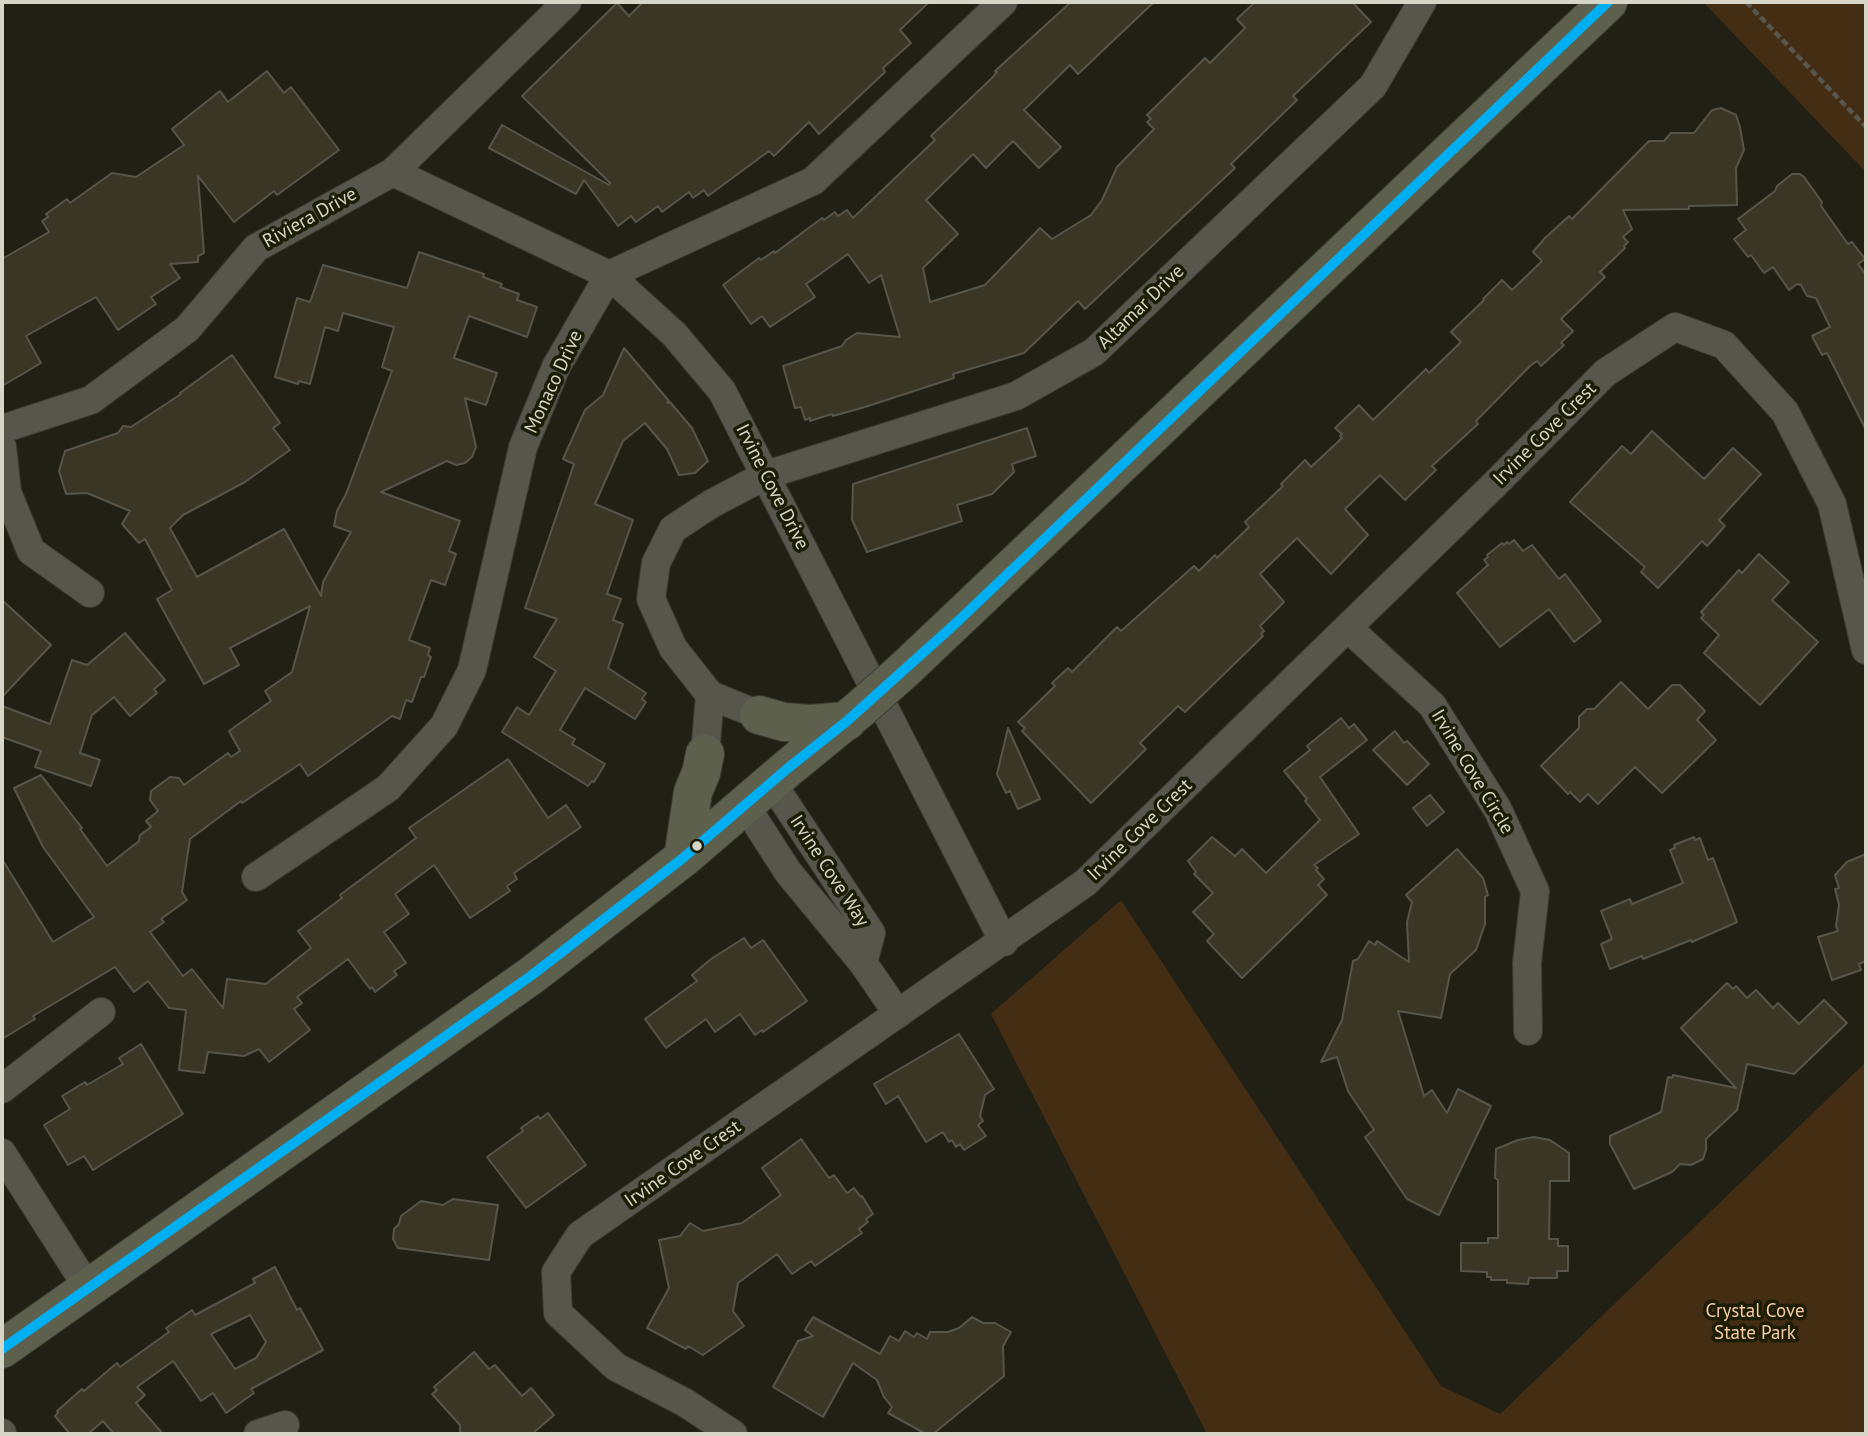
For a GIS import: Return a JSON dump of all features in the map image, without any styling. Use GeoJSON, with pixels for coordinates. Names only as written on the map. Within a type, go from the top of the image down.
{"type":"FeatureCollection","features":[{"type":"Feature","properties":{"kind":"highway"},"geometry":{"type":"LineString","coordinates":[[2,1349],[532,975],[683,859],[904,670],[1608,2]]}},
{"type":"Feature","properties":{"kind":"highway"},"geometry":{"type":"LineString","coordinates":[[759,715],[784,722],[810,724],[853,716]]}},
{"type":"Feature","properties":{"kind":"highway"},"geometry":{"type":"LineString","coordinates":[[683,859],[693,792],[705,754]]}},
{"type":"Feature","properties":{"kind":"street","name":"Riviera Drive"},"geometry":{"type":"LineString","coordinates":[[2,429],[91,400],[187,329],[256,248],[393,172],[568,2]]}},
{"type":"Feature","properties":{"kind":"street"},"geometry":{"type":"LineString","coordinates":[[609,275],[813,181],[1003,2]]}},
{"type":"Feature","properties":{"kind":"street","name":"Altamar Drive"},"geometry":{"type":"LineString","coordinates":[[766,475],[1016,396],[1094,352],[1373,86],[1422,2]]}},
{"type":"Feature","properties":{"kind":"street","name":"Irvine Cove Drive"},"geometry":{"type":"LineString","coordinates":[[393,172],[609,275],[674,334],[722,391],[1004,942]]}},
{"type":"Feature","properties":{"kind":"street","name":"Monaco Drive"},"geometry":{"type":"LineString","coordinates":[[256,877],[388,788],[444,726],[472,670],[523,446],[556,367],[609,275]]}},
{"type":"Feature","properties":{"kind":"street","name":"Irvine Cove Crest"},"geometry":{"type":"LineString","coordinates":[[733,1434],[684,1402],[616,1367],[558,1313],[556,1272],[580,1235],[1085,883],[1348,628],[1605,373],[1675,327],[1724,345],[1785,412],[1832,503],[1866,650]]}},
{"type":"Feature","properties":{"kind":"street"},"geometry":{"type":"LineString","coordinates":[[2,447],[8,492],[31,551],[90,593]]}},
{"type":"Feature","properties":{"kind":"street"},"geometry":{"type":"LineString","coordinates":[[759,715],[710,695],[673,648],[651,598],[656,563],[673,529],[711,504],[766,475]]}},
{"type":"Feature","properties":{"kind":"street","name":"Irvine Cove Circle"},"geometry":{"type":"LineString","coordinates":[[1348,628],[1432,705],[1498,810],[1535,891],[1527,963],[1528,1031]]}},
{"type":"Feature","properties":{"kind":"street"},"geometry":{"type":"LineString","coordinates":[[705,754],[710,695]]}},
{"type":"Feature","properties":{"kind":"street","name":"Irvine Cove Way"},"geometry":{"type":"LineString","coordinates":[[758,794],[818,855],[871,933],[863,962]]}},
{"type":"Feature","properties":{"kind":"street","name":"Irvine Cove Way"},"geometry":{"type":"LineString","coordinates":[[758,794],[788,872],[863,962],[898,1014]]}},
{"type":"Feature","properties":{"kind":"street"},"geometry":{"type":"LineString","coordinates":[[2,1089],[101,1012]]}},
{"type":"Feature","properties":{"kind":"street"},"geometry":{"type":"LineString","coordinates":[[2,1153],[88,1288]]}},
{"type":"Feature","properties":{"kind":"street"},"geometry":{"type":"LineString","coordinates":[[258,1434],[285,1425]]}},
{"type":"Feature","properties":{"kind":"path"},"geometry":{"type":"LineString","coordinates":[[1746,2],[1866,128]]}},
{"type":"Feature","properties":{"kind":"green space"},"geometry":{"type":"Polygon","coordinates":[[[1703,2],[1866,2],[1866,172],[1703,2]]]}},
{"type":"Feature","properties":{"kind":"green space","name":"Crystal Cove State Park"},"geometry":{"type":"Polygon","coordinates":[[[1121,900],[1441,1386],[1500,1414],[1866,1062],[1866,1434],[1207,1434],[991,1014],[1121,900]]]}},
{"type":"Feature","properties":{"kind":"building"},"geometry":{"type":"Polygon","coordinates":[[[643,2],[929,2],[900,30],[911,43],[883,68],[885,72],[819,134],[809,122],[774,156],[769,151],[708,196],[704,190],[693,198],[689,192],[662,212],[658,206],[636,222],[631,216],[618,226],[584,180],[576,194],[489,148],[502,125],[609,185],[610,183],[522,96],[617,3],[629,16],[643,2]]]}},
{"type":"Feature","properties":{"kind":"building"},"geometry":{"type":"Polygon","coordinates":[[[1071,2],[1154,2],[1078,74],[1070,65],[1024,110],[1061,147],[1039,168],[1013,141],[986,168],[973,154],[926,200],[958,234],[923,268],[930,302],[985,285],[1040,228],[1052,239],[1091,215],[1102,200],[1117,167],[1154,129],[1147,122],[1151,119],[1147,115],[1205,58],[1210,63],[1245,28],[1237,19],[1255,2],[1352,2],[1371,22],[1293,96],[1297,100],[1231,164],[1235,168],[1085,309],[1078,301],[1024,353],[953,374],[954,378],[865,407],[805,420],[801,407],[795,408],[783,366],[842,346],[857,333],[900,337],[881,275],[869,283],[848,254],[806,284],[815,297],[770,327],[762,316],[751,324],[723,285],[759,258],[761,260],[774,251],[775,253],[822,218],[824,220],[835,212],[838,216],[847,210],[853,218],[935,140],[931,136],[992,78],[997,72],[995,71],[1071,2]]]}},
{"type":"Feature","properties":{"kind":"building"},"geometry":{"type":"Polygon","coordinates":[[[267,71],[284,93],[291,87],[339,150],[277,195],[274,191],[234,222],[198,176],[204,253],[198,256],[198,262],[170,264],[180,278],[151,297],[156,304],[118,330],[96,297],[26,336],[41,363],[2,386],[2,259],[49,232],[42,221],[48,217],[46,214],[67,199],[70,203],[112,173],[136,177],[184,145],[172,129],[220,91],[228,102],[267,71]]]}},
{"type":"Feature","properties":{"kind":"building"},"geometry":{"type":"Polygon","coordinates":[[[1721,108],[1736,115],[1744,150],[1736,168],[1737,205],[1623,210],[1632,229],[1623,237],[1628,242],[1600,272],[1605,277],[1561,319],[1573,331],[1561,343],[1564,345],[1541,366],[1537,361],[1530,366],[1476,421],[1478,424],[1432,466],[1436,470],[1405,500],[1380,475],[1345,509],[1368,535],[1331,574],[1297,538],[1260,574],[1284,602],[1260,626],[1264,631],[1261,634],[1263,636],[1185,712],[1178,706],[1140,743],[1146,749],[1091,803],[1022,731],[1025,728],[1018,722],[1055,686],[1052,683],[1068,668],[1072,672],[1117,627],[1121,631],[1194,566],[1199,571],[1215,555],[1217,558],[1249,527],[1245,522],[1283,486],[1281,484],[1305,460],[1311,467],[1342,438],[1342,434],[1335,428],[1359,405],[1373,420],[1426,369],[1429,373],[1461,342],[1451,332],[1502,280],[1512,290],[1542,261],[1533,252],[1545,238],[1569,216],[1572,219],[1649,141],[1664,141],[1671,133],[1694,133],[1712,110],[1721,108]]]}},
{"type":"Feature","properties":{"kind":"building"},"geometry":{"type":"Polygon","coordinates":[[[1792,174],[1804,177],[1848,244],[1852,242],[1865,259],[1858,264],[1866,275],[1866,430],[1827,353],[1822,355],[1812,336],[1830,327],[1816,298],[1807,296],[1801,285],[1797,284],[1789,290],[1773,267],[1764,273],[1751,255],[1748,257],[1734,239],[1746,230],[1738,219],[1775,191],[1777,186],[1792,174]]]}},
{"type":"Feature","properties":{"kind":"building"},"geometry":{"type":"Polygon","coordinates":[[[419,252],[484,274],[483,277],[502,284],[500,287],[519,294],[517,300],[537,307],[527,337],[469,316],[454,358],[497,373],[486,405],[465,398],[476,447],[472,457],[465,463],[456,465],[447,461],[381,492],[460,521],[449,551],[456,554],[445,585],[431,580],[409,640],[430,648],[428,655],[431,657],[424,677],[421,677],[412,702],[406,700],[400,719],[392,716],[308,776],[300,764],[242,803],[241,801],[190,839],[182,892],[187,900],[161,919],[164,922],[150,932],[183,976],[192,969],[223,1008],[227,979],[266,984],[311,948],[298,931],[342,898],[340,895],[416,838],[409,828],[508,759],[548,818],[566,805],[581,827],[514,873],[517,879],[507,886],[510,891],[470,918],[434,865],[395,894],[409,914],[384,932],[406,963],[394,971],[397,975],[375,992],[348,959],[297,997],[302,1003],[294,1009],[310,1030],[269,1062],[259,1049],[244,1056],[208,1052],[204,1073],[179,1070],[186,1010],[169,1008],[148,981],[134,992],[115,967],[33,1016],[35,1019],[2,1039],[2,859],[53,942],[94,917],[43,847],[14,788],[41,775],[107,866],[139,841],[140,835],[151,827],[146,821],[158,811],[150,800],[151,791],[170,777],[179,778],[184,785],[228,753],[231,757],[240,751],[229,731],[271,701],[265,691],[292,672],[310,606],[230,648],[239,665],[204,684],[157,599],[172,590],[145,539],[139,543],[122,524],[130,511],[87,493],[66,494],[59,471],[65,451],[118,433],[123,426],[131,427],[181,394],[232,355],[280,423],[273,428],[290,450],[245,482],[183,515],[170,528],[197,577],[284,529],[321,596],[323,582],[351,532],[334,526],[337,511],[346,494],[392,371],[382,367],[394,327],[343,313],[338,331],[325,327],[310,384],[299,381],[298,384],[275,377],[297,298],[310,302],[323,265],[407,288],[419,252]]]}},
{"type":"Feature","properties":{"kind":"building"},"geometry":{"type":"Polygon","coordinates":[[[624,348],[669,401],[667,403],[670,402],[692,428],[708,461],[695,473],[679,475],[667,449],[645,423],[623,441],[595,504],[633,520],[607,594],[621,599],[613,620],[623,624],[608,668],[646,693],[642,699],[646,702],[635,719],[585,688],[560,730],[575,739],[572,744],[605,764],[594,782],[588,786],[502,732],[517,707],[529,715],[556,671],[534,657],[557,619],[525,608],[574,464],[563,459],[585,410],[603,395],[624,348]]]}},
{"type":"Feature","properties":{"kind":"building"},"geometry":{"type":"Polygon","coordinates":[[[1027,428],[1036,456],[1012,464],[1014,472],[992,494],[957,505],[962,521],[867,552],[852,520],[853,484],[1027,428]]]}},
{"type":"Feature","properties":{"kind":"building"},"geometry":{"type":"Polygon","coordinates":[[[1652,431],[1704,479],[1733,448],[1761,474],[1719,520],[1725,526],[1707,546],[1702,541],[1658,588],[1641,572],[1645,567],[1570,502],[1622,446],[1631,454],[1652,431]]]}},
{"type":"Feature","properties":{"kind":"building"},"geometry":{"type":"Polygon","coordinates":[[[1514,540],[1523,551],[1532,545],[1559,579],[1565,574],[1601,621],[1574,642],[1549,609],[1500,647],[1457,593],[1488,565],[1484,560],[1487,555],[1502,543],[1509,544],[1514,540]]]}},
{"type":"Feature","properties":{"kind":"building"},"geometry":{"type":"Polygon","coordinates":[[[1759,554],[1789,582],[1772,600],[1818,642],[1760,705],[1704,653],[1719,635],[1701,618],[1704,615],[1701,612],[1739,570],[1742,573],[1759,554]]]}},
{"type":"Feature","properties":{"kind":"building"},"geometry":{"type":"Polygon","coordinates":[[[2,600],[51,645],[2,697],[2,600]]]}},
{"type":"Feature","properties":{"kind":"building"},"geometry":{"type":"Polygon","coordinates":[[[125,633],[165,680],[154,689],[157,693],[130,716],[114,697],[92,715],[80,753],[100,760],[91,786],[35,767],[41,751],[2,737],[2,706],[50,724],[72,660],[87,665],[125,633]]]}},
{"type":"Feature","properties":{"kind":"building"},"geometry":{"type":"Polygon","coordinates":[[[1621,682],[1648,709],[1672,685],[1680,685],[1705,711],[1697,720],[1716,740],[1662,793],[1635,767],[1598,804],[1588,794],[1580,802],[1570,792],[1568,794],[1541,766],[1579,728],[1579,717],[1587,709],[1594,709],[1621,682]]]}},
{"type":"Feature","properties":{"kind":"building"},"geometry":{"type":"Polygon","coordinates":[[[1341,718],[1349,728],[1354,724],[1367,740],[1320,777],[1359,834],[1314,865],[1324,879],[1318,885],[1327,895],[1242,978],[1207,941],[1214,934],[1193,912],[1213,893],[1194,874],[1196,872],[1188,861],[1212,837],[1235,856],[1242,849],[1266,873],[1320,820],[1284,771],[1310,750],[1307,746],[1341,718]]]}},
{"type":"Feature","properties":{"kind":"building"},"geometry":{"type":"Polygon","coordinates":[[[1008,728],[1040,799],[1018,809],[1010,791],[1006,793],[997,774],[1008,728]]]}},
{"type":"Feature","properties":{"kind":"building"},"geometry":{"type":"Polygon","coordinates":[[[1395,731],[1404,743],[1407,741],[1429,764],[1407,785],[1373,750],[1395,731]]]}},
{"type":"Feature","properties":{"kind":"building"},"geometry":{"type":"Polygon","coordinates":[[[1430,795],[1444,812],[1427,826],[1413,808],[1430,795]]]}},
{"type":"Feature","properties":{"kind":"building"},"geometry":{"type":"Polygon","coordinates":[[[1694,837],[1695,840],[1700,838],[1708,860],[1713,858],[1737,922],[1692,942],[1691,940],[1643,959],[1642,956],[1610,969],[1601,944],[1612,939],[1601,911],[1630,899],[1632,904],[1683,883],[1670,850],[1675,848],[1674,845],[1694,837]]]}},
{"type":"Feature","properties":{"kind":"building"},"geometry":{"type":"Polygon","coordinates":[[[1457,849],[1483,878],[1488,895],[1485,897],[1485,924],[1476,950],[1450,974],[1441,1018],[1398,1011],[1424,1096],[1432,1090],[1447,1113],[1458,1089],[1491,1106],[1439,1215],[1407,1199],[1365,1137],[1374,1130],[1348,1091],[1337,1057],[1321,1062],[1342,1020],[1353,961],[1358,959],[1369,941],[1375,945],[1377,941],[1409,962],[1407,922],[1412,902],[1406,895],[1457,849]]]}},
{"type":"Feature","properties":{"kind":"building"},"geometry":{"type":"Polygon","coordinates":[[[1866,854],[1866,961],[1859,964],[1861,970],[1832,980],[1818,937],[1838,931],[1836,926],[1839,905],[1835,889],[1839,888],[1835,875],[1847,862],[1866,854]]]}},
{"type":"Feature","properties":{"kind":"building"},"geometry":{"type":"Polygon","coordinates":[[[744,938],[751,948],[763,940],[807,1001],[755,1035],[740,1014],[715,1032],[706,1019],[666,1048],[645,1019],[697,981],[692,975],[711,959],[744,938]]]}},
{"type":"Feature","properties":{"kind":"building"},"geometry":{"type":"Polygon","coordinates":[[[1727,983],[1733,989],[1736,986],[1747,998],[1756,990],[1773,1008],[1778,1003],[1799,1024],[1824,1000],[1847,1023],[1794,1074],[1747,1064],[1737,1110],[1706,1139],[1703,1159],[1691,1165],[1680,1164],[1672,1172],[1634,1189],[1610,1144],[1610,1136],[1661,1112],[1668,1077],[1672,1078],[1673,1075],[1736,1088],[1681,1028],[1727,983]]]}},
{"type":"Feature","properties":{"kind":"building"},"geometry":{"type":"Polygon","coordinates":[[[959,1034],[994,1089],[985,1095],[980,1116],[983,1121],[978,1125],[986,1136],[964,1150],[960,1144],[956,1147],[952,1140],[949,1142],[943,1132],[926,1142],[898,1096],[886,1104],[874,1084],[959,1034]]]}},
{"type":"Feature","properties":{"kind":"building"},"geometry":{"type":"Polygon","coordinates":[[[141,1044],[183,1114],[93,1170],[84,1156],[68,1165],[44,1125],[70,1109],[62,1096],[123,1064],[119,1058],[141,1044]]]}},
{"type":"Feature","properties":{"kind":"building"},"geometry":{"type":"Polygon","coordinates":[[[548,1113],[586,1165],[526,1208],[487,1157],[523,1131],[521,1128],[538,1116],[540,1119],[548,1113]]]}},
{"type":"Feature","properties":{"kind":"building"},"geometry":{"type":"Polygon","coordinates":[[[1534,1137],[1550,1140],[1569,1153],[1569,1181],[1550,1181],[1549,1239],[1558,1239],[1558,1246],[1568,1246],[1568,1271],[1557,1271],[1557,1278],[1529,1278],[1528,1284],[1491,1280],[1491,1277],[1487,1277],[1487,1272],[1461,1271],[1461,1243],[1488,1243],[1488,1238],[1498,1238],[1496,1149],[1534,1137]]]}},
{"type":"Feature","properties":{"kind":"building"},"geometry":{"type":"Polygon","coordinates":[[[801,1139],[829,1178],[834,1175],[847,1193],[854,1188],[862,1196],[873,1214],[859,1229],[862,1233],[815,1266],[811,1261],[792,1274],[777,1254],[738,1283],[733,1311],[744,1326],[703,1355],[647,1328],[669,1288],[659,1240],[680,1236],[690,1223],[703,1231],[742,1223],[781,1195],[762,1168],[801,1139]]]}},
{"type":"Feature","properties":{"kind":"building"},"geometry":{"type":"Polygon","coordinates":[[[453,1199],[498,1205],[489,1260],[398,1248],[393,1239],[394,1229],[401,1216],[421,1201],[443,1205],[453,1199]]]}},
{"type":"Feature","properties":{"kind":"building"},"geometry":{"type":"Polygon","coordinates":[[[275,1267],[297,1310],[300,1308],[323,1350],[251,1389],[254,1393],[226,1413],[213,1393],[201,1401],[173,1361],[137,1387],[145,1395],[136,1403],[163,1434],[114,1434],[103,1421],[88,1434],[70,1434],[55,1416],[57,1411],[82,1389],[84,1391],[117,1363],[120,1367],[169,1332],[166,1328],[192,1310],[195,1315],[255,1283],[253,1279],[275,1267]],[[250,1315],[211,1334],[235,1369],[256,1358],[266,1342],[250,1315]]]}},
{"type":"Feature","properties":{"kind":"building"},"geometry":{"type":"Polygon","coordinates":[[[813,1317],[880,1354],[890,1336],[899,1341],[905,1331],[914,1337],[917,1333],[927,1339],[930,1332],[948,1332],[959,1328],[972,1317],[983,1323],[995,1323],[1011,1332],[1003,1346],[1004,1376],[933,1434],[926,1434],[888,1413],[892,1407],[884,1397],[877,1380],[853,1363],[823,1417],[773,1387],[798,1341],[813,1336],[805,1330],[813,1317]]]}},
{"type":"Feature","properties":{"kind":"building"},"geometry":{"type":"Polygon","coordinates":[[[474,1352],[489,1369],[495,1365],[522,1396],[531,1388],[554,1415],[532,1434],[460,1434],[460,1425],[432,1394],[437,1390],[434,1387],[474,1352]]]}},
{"type":"Feature","properties":{"kind":"transit line"},"geometry":{"type":"LineString","coordinates":[[2,1349],[532,975],[683,858],[847,721],[956,623],[1608,2]]}}]}
